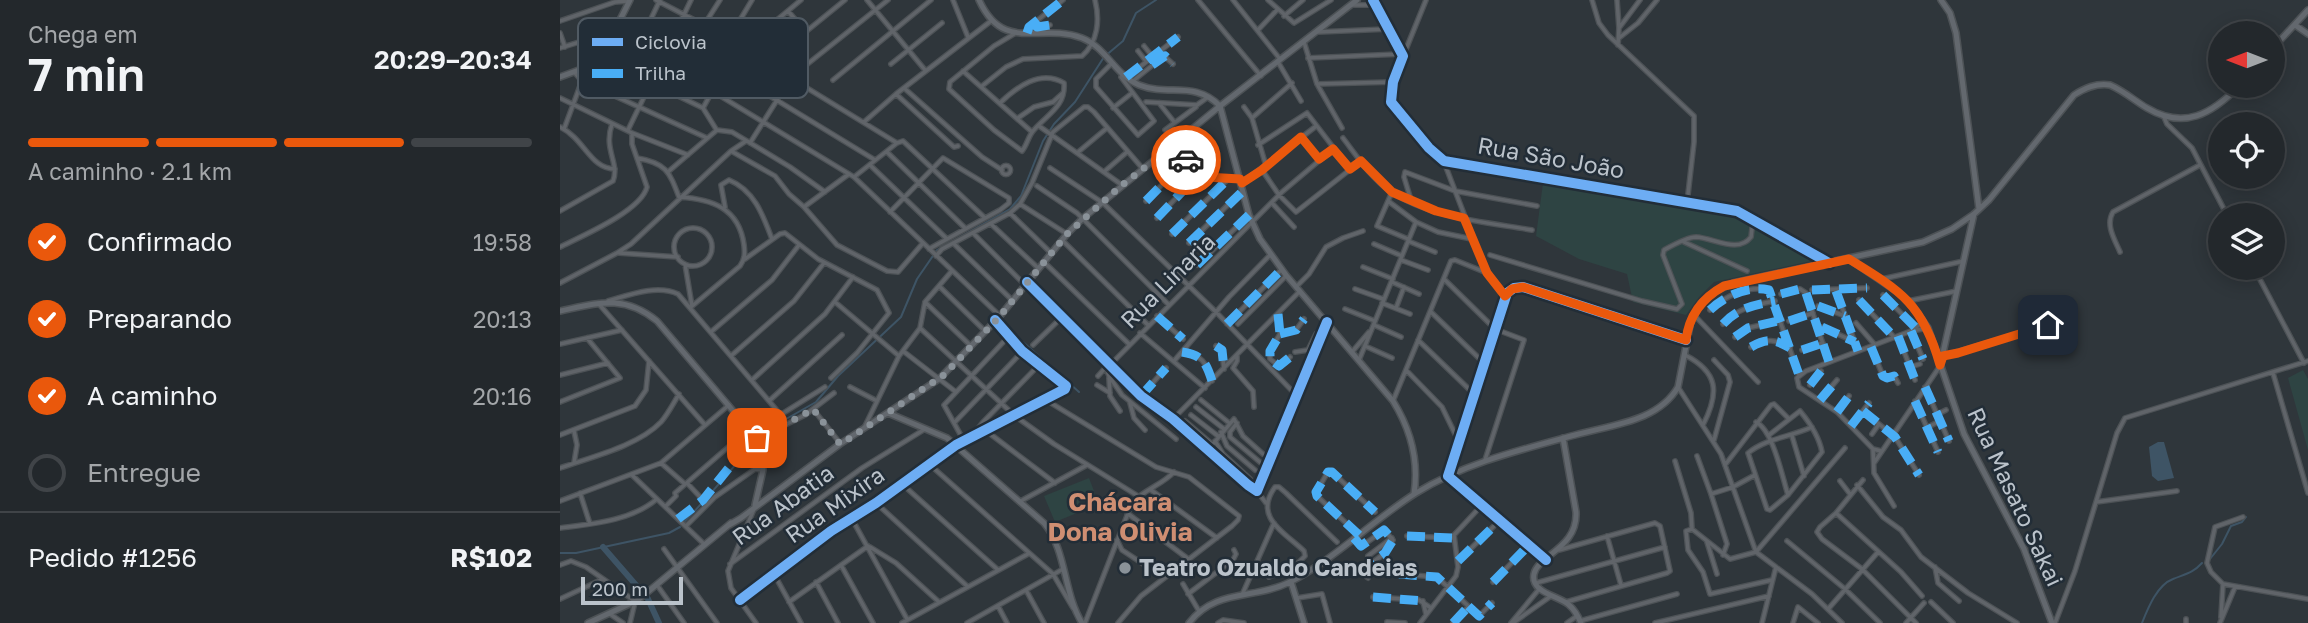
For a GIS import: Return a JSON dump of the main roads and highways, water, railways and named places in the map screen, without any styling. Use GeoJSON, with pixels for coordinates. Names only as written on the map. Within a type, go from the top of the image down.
{"type":"FeatureCollection","features":[{"type":"Feature","properties":{"kind":"main road"},"geometry":{"type":"LineString","coordinates":[[979,0],[990,21],[1014,34],[1072,35],[1100,49],[1133,81],[1150,87],[1194,90],[1220,106],[1249,215],[1270,255],[1393,401],[1402,416],[1415,458],[1414,494]]}},
{"type":"Feature","properties":{"kind":"main road"},"geometry":{"type":"LineString","coordinates":[[589,623],[635,602],[752,508],[840,444],[939,379],[986,331],[1082,219],[1220,106],[1357,0]]}},
{"type":"Feature","properties":{"kind":"main road"},"geometry":{"type":"LineString","coordinates":[[1941,0],[1950,13],[1956,33],[1979,209]]}},
{"type":"Feature","properties":{"kind":"main road"},"geometry":{"type":"LineString","coordinates":[[622,18],[630,1]]}},
{"type":"Feature","properties":{"kind":"main road","name":"Rua São João"},"geometry":{"type":"LineString","coordinates":[[1374,2],[1402,55],[1393,82],[1391,102],[1429,148],[1444,161],[1737,211],[1829,263]]}},
{"type":"Feature","properties":{"kind":"main road"},"geometry":{"type":"LineString","coordinates":[[2286,34],[2308,10]]}},
{"type":"Feature","properties":{"kind":"main road"},"geometry":{"type":"LineString","coordinates":[[2295,24],[2308,34]]}},
{"type":"Feature","properties":{"kind":"main road"},"geometry":{"type":"LineString","coordinates":[[560,77],[578,71]]}},
{"type":"Feature","properties":{"kind":"main road"},"geometry":{"type":"LineString","coordinates":[[1189,623],[1199,611],[1222,598],[1267,590],[1291,582],[1414,494],[1448,476],[1485,460],[1646,415],[1666,402],[1678,387],[1693,314],[1708,296],[1724,286],[1923,242],[1938,236],[1974,214],[2002,187],[2068,103],[2081,91],[2100,85],[2113,86],[2164,117],[2189,118],[2209,112],[2227,98]]}},
{"type":"Feature","properties":{"kind":"main road"},"geometry":{"type":"LineString","coordinates":[[1940,365],[1974,214]]}},
{"type":"Feature","properties":{"kind":"main road","name":"Rua Masato Sakai"},"geometry":{"type":"LineString","coordinates":[[1849,259],[1882,279],[1908,301],[1928,328],[1964,434],[2024,548],[2053,623]]}},
{"type":"Feature","properties":{"kind":"main road"},"geometry":{"type":"LineString","coordinates":[[560,311],[608,301],[638,309],[657,321],[756,436],[764,470],[760,490],[752,508]]}},
{"type":"Feature","properties":{"kind":"main road"},"geometry":{"type":"LineString","coordinates":[[888,413],[926,428],[956,444],[1049,530],[1073,608],[1083,623]]}},
{"type":"Feature","properties":{"kind":"main road"},"geometry":{"type":"LineString","coordinates":[[1563,438],[1577,519],[1570,535],[1535,571],[1538,585],[1566,602],[1580,620]]}},
{"type":"Feature","properties":{"kind":"main road"},"geometry":{"type":"LineString","coordinates":[[1291,582],[1304,623]]}},
{"type":"Feature","properties":{"kind":"water"},"geometry":{"type":"Polygon","coordinates":[[[2164,442],[2174,478],[2158,481],[2152,476],[2149,447],[2164,442]]]}},
{"type":"Feature","properties":{"kind":"waterway"},"geometry":{"type":"LineString","coordinates":[[759,437],[816,402],[838,376],[901,317],[917,279],[937,250],[1010,209],[1021,196],[1043,141],[1054,124],[1075,102],[1104,57],[1123,41],[1136,13],[1156,0]]}},
{"type":"Feature","properties":{"kind":"waterway"},"geometry":{"type":"LineString","coordinates":[[1023,342],[1079,392]]}},
{"type":"Feature","properties":{"kind":"waterway"},"geometry":{"type":"LineString","coordinates":[[685,521],[756,441]]}},
{"type":"Feature","properties":{"kind":"waterway"},"geometry":{"type":"LineString","coordinates":[[2210,559],[2231,526],[2242,522],[2246,517]]}},
{"type":"Feature","properties":{"kind":"waterway"},"geometry":{"type":"LineString","coordinates":[[560,553],[576,553],[669,533],[680,527]]}},
{"type":"Feature","properties":{"kind":"waterway"},"geometry":{"type":"LineString","coordinates":[[603,547],[648,599],[659,623]]}},
{"type":"Feature","properties":{"kind":"waterway"},"geometry":{"type":"LineString","coordinates":[[2142,623],[2162,586],[2202,563]]}},
{"type":"Feature","properties":{"kind":"place","name":"Teatro Ozualdo Candeias"},"geometry":{"type":"Point","coordinates":[1125,568]}},
{"type":"Feature","properties":{"kind":"district","name":"Chácara Dona Olivia"},"geometry":{"type":"Point","coordinates":[1120,517]}}]}
